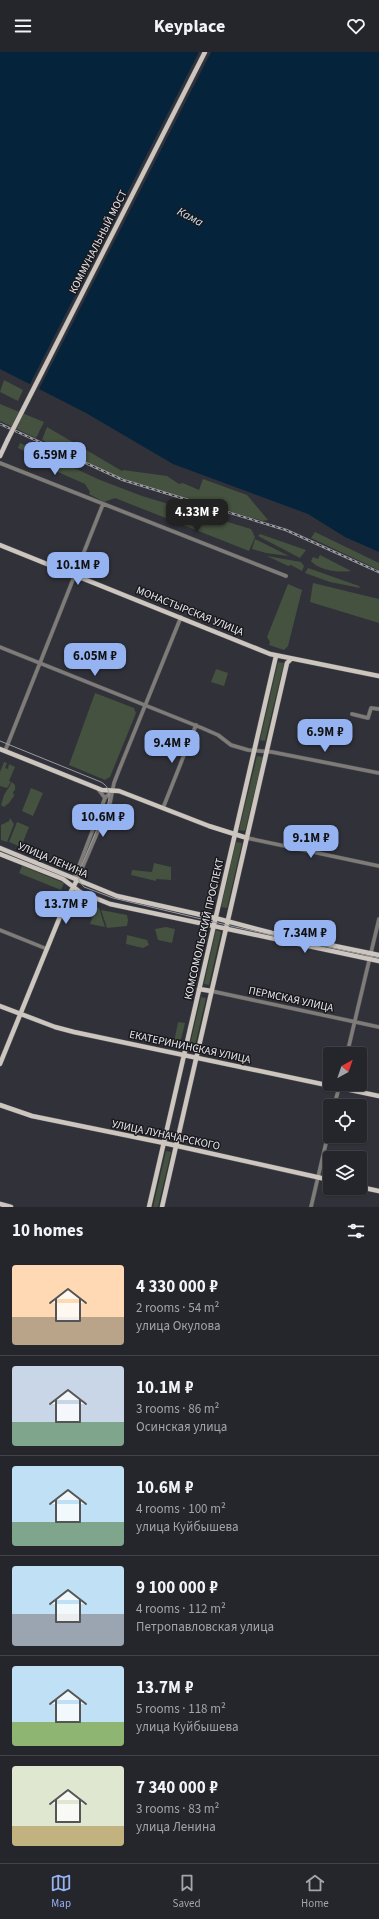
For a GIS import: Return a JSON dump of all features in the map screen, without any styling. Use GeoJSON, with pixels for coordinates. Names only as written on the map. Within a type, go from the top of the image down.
{"type":"FeatureCollection","features":[{"type":"Feature","properties":{"kind":"main road","name":"КОММУНАЛЬНЫЙ МОСТ"},"geometry":{"type":"LineString","coordinates":[[0,456],[205,52]]}},
{"type":"Feature","properties":{"kind":"main road","name":"МОНАСТЫРСКАЯ УЛИЦА"},"geometry":{"type":"LineString","coordinates":[[0,545],[276,656],[285,658],[289,661]]}},
{"type":"Feature","properties":{"kind":"main road","name":"КОМСОМОЛЬСКИЙ ПРОСПЕКТ"},"geometry":{"type":"LineString","coordinates":[[149,1207],[276,656]]}},
{"type":"Feature","properties":{"kind":"main road","name":"КОМСОМОЛЬСКИЙ ПРОСПЕКТ"},"geometry":{"type":"LineString","coordinates":[[162,1207],[225,928],[289,661]]}},
{"type":"Feature","properties":{"kind":"main road"},"geometry":{"type":"LineString","coordinates":[[289,661],[379,676]]}},
{"type":"Feature","properties":{"kind":"main road"},"geometry":{"type":"LineString","coordinates":[[2,750],[97,788],[119,792],[234,836],[247,838]]}},
{"type":"Feature","properties":{"kind":"main road","name":"УЛИЦА ЛЕНИНА"},"geometry":{"type":"LineString","coordinates":[[0,848],[127,899],[379,955]]}},
{"type":"Feature","properties":{"kind":"main road","name":"УЛИЦА ЛЕНИНА"},"geometry":{"type":"LineString","coordinates":[[0,854],[73,885],[82,893],[110,904],[379,961]]}},
{"type":"Feature","properties":{"kind":"main road"},"geometry":{"type":"LineString","coordinates":[[0,1064],[69,894],[77,878]]}},
{"type":"Feature","properties":{"kind":"main road","name":"ПЕРМСКАЯ УЛИЦА"},"geometry":{"type":"LineString","coordinates":[[199,989],[211,991]]}},
{"type":"Feature","properties":{"kind":"main road","name":"ЕКАТЕРИНИНСКАЯ УЛИЦА"},"geometry":{"type":"LineString","coordinates":[[0,1006],[60,1029],[323,1083]]}},
{"type":"Feature","properties":{"kind":"main road","name":"ЕКАТЕРИНИНСКАЯ УЛИЦА"},"geometry":{"type":"LineString","coordinates":[[359,1091],[379,1096]]}},
{"type":"Feature","properties":{"kind":"main road","name":"УЛИЦА ЛУНАЧАРСКОГО"},"geometry":{"type":"LineString","coordinates":[[0,1105],[32,1116],[164,1143],[323,1179]]}},
{"type":"Feature","properties":{"kind":"main road"},"geometry":{"type":"LineString","coordinates":[[367,1188],[379,1191]]}},
{"type":"Feature","properties":{"kind":"main road"},"geometry":{"type":"LineString","coordinates":[[0,1204],[11,1207]]}},
{"type":"Feature","properties":{"kind":"street"},"geometry":{"type":"LineString","coordinates":[[0,463],[286,576]]}},
{"type":"Feature","properties":{"kind":"street"},"geometry":{"type":"LineString","coordinates":[[2,750],[40,663],[103,504]]}},
{"type":"Feature","properties":{"kind":"street"},"geometry":{"type":"LineString","coordinates":[[77,878],[110,803],[112,791],[181,617]]}},
{"type":"Feature","properties":{"kind":"street"},"geometry":{"type":"LineString","coordinates":[[0,647],[196,725],[218,735],[231,745],[255,751],[267,751],[379,773]]}},
{"type":"Feature","properties":{"kind":"street"},"geometry":{"type":"LineString","coordinates":[[352,714],[368,718],[370,708],[379,710]]}},
{"type":"Feature","properties":{"kind":"street"},"geometry":{"type":"LineString","coordinates":[[163,808],[196,725]]}},
{"type":"Feature","properties":{"kind":"street"},"geometry":{"type":"LineString","coordinates":[[97,788],[105,798]]}},
{"type":"Feature","properties":{"kind":"street"},"geometry":{"type":"LineString","coordinates":[[77,878],[105,798],[112,791]]}},
{"type":"Feature","properties":{"kind":"street"},"geometry":{"type":"LineString","coordinates":[[247,838],[379,866]]}},
{"type":"Feature","properties":{"kind":"street"},"geometry":{"type":"LineString","coordinates":[[349,1047],[379,919]]}},
{"type":"Feature","properties":{"kind":"street"},"geometry":{"type":"LineString","coordinates":[[0,930],[47,949]]}},
{"type":"Feature","properties":{"kind":"street","name":"ПЕРМСКАЯ УЛИЦА"},"geometry":{"type":"LineString","coordinates":[[211,991],[379,1027]]}},
{"type":"Feature","properties":{"kind":"street"},"geometry":{"type":"LineString","coordinates":[[311,1207],[326,1143]]}},
{"type":"Feature","properties":{"kind":"green space"},"geometry":{"type":"Polygon","coordinates":[[[4,380],[23,390],[18,401],[0,392],[4,380]]]}},
{"type":"Feature","properties":{"kind":"green space"},"geometry":{"type":"Polygon","coordinates":[[[0,404],[44,422],[36,438],[0,421],[0,404]]]}},
{"type":"Feature","properties":{"kind":"green space"},"geometry":{"type":"Polygon","coordinates":[[[47,427],[122,471],[167,476],[179,484],[183,483],[199,490],[203,479],[247,495],[268,520],[263,521],[140,485],[111,474],[42,440],[47,427]]]}},
{"type":"Feature","properties":{"kind":"green space"},"geometry":{"type":"Polygon","coordinates":[[[20,443],[100,480],[142,496],[251,529],[255,537],[249,551],[115,498],[104,502],[89,494],[90,492],[85,484],[42,465],[38,467],[35,456],[18,448],[20,443]]]}},
{"type":"Feature","properties":{"kind":"green space"},"geometry":{"type":"Polygon","coordinates":[[[315,532],[379,563],[379,570],[311,538],[315,532]]]}},
{"type":"Feature","properties":{"kind":"green space"},"geometry":{"type":"Polygon","coordinates":[[[260,534],[306,550],[300,558],[258,536],[260,534]]]}},
{"type":"Feature","properties":{"kind":"green space"},"geometry":{"type":"Polygon","coordinates":[[[255,539],[289,556],[266,553],[252,549],[255,539]]]}},
{"type":"Feature","properties":{"kind":"green space"},"geometry":{"type":"Polygon","coordinates":[[[320,555],[351,571],[341,572],[319,567],[311,561],[313,557],[318,559],[320,555]]]}},
{"type":"Feature","properties":{"kind":"green space"},"geometry":{"type":"Polygon","coordinates":[[[267,556],[301,562],[304,566],[302,571],[267,556]]]}},
{"type":"Feature","properties":{"kind":"green space"},"geometry":{"type":"Polygon","coordinates":[[[308,568],[359,586],[360,588],[330,582],[305,573],[308,568]]]}},
{"type":"Feature","properties":{"kind":"green space"},"geometry":{"type":"Polygon","coordinates":[[[313,583],[379,599],[379,623],[310,602],[313,583]]]}},
{"type":"Feature","properties":{"kind":"green space"},"geometry":{"type":"Polygon","coordinates":[[[288,584],[302,590],[288,646],[284,650],[269,645],[270,642],[267,637],[288,584]]]}},
{"type":"Feature","properties":{"kind":"green space"},"geometry":{"type":"Polygon","coordinates":[[[278,662],[284,663],[265,741],[260,740],[278,662]]]}},
{"type":"Feature","properties":{"kind":"green space"},"geometry":{"type":"Polygon","coordinates":[[[216,669],[228,673],[224,686],[211,682],[216,669]]]}},
{"type":"Feature","properties":{"kind":"green space"},"geometry":{"type":"Polygon","coordinates":[[[95,693],[134,708],[136,713],[110,777],[105,780],[69,765],[95,693]]]}},
{"type":"Feature","properties":{"kind":"green space"},"geometry":{"type":"Polygon","coordinates":[[[257,756],[263,757],[245,831],[239,830],[257,756]]]}},
{"type":"Feature","properties":{"kind":"green space"},"geometry":{"type":"Polygon","coordinates":[[[4,762],[7,763],[5,768],[8,769],[9,764],[15,767],[9,781],[11,782],[7,788],[0,786],[0,772],[4,762]]]}},
{"type":"Feature","properties":{"kind":"green space"},"geometry":{"type":"Polygon","coordinates":[[[12,782],[15,785],[15,790],[13,792],[14,796],[4,807],[1,805],[4,795],[12,782]]]}},
{"type":"Feature","properties":{"kind":"green space"},"geometry":{"type":"Polygon","coordinates":[[[31,788],[43,793],[33,816],[22,811],[31,788]]]}},
{"type":"Feature","properties":{"kind":"green space"},"geometry":{"type":"Polygon","coordinates":[[[10,818],[14,824],[7,842],[1,840],[1,825],[9,821],[10,818]]]}},
{"type":"Feature","properties":{"kind":"green space"},"geometry":{"type":"Polygon","coordinates":[[[17,822],[29,827],[21,847],[9,842],[17,822]]]}},
{"type":"Feature","properties":{"kind":"green space"},"geometry":{"type":"Polygon","coordinates":[[[236,842],[242,843],[227,908],[221,907],[236,842]]]}},
{"type":"Feature","properties":{"kind":"green space"},"geometry":{"type":"Polygon","coordinates":[[[154,863],[171,867],[171,880],[156,879],[156,881],[131,875],[132,870],[152,872],[154,863]]]}},
{"type":"Feature","properties":{"kind":"green space"},"geometry":{"type":"Polygon","coordinates":[[[22,866],[64,883],[61,890],[19,873],[22,866]]]}},
{"type":"Feature","properties":{"kind":"green space"},"geometry":{"type":"Polygon","coordinates":[[[74,897],[99,908],[105,927],[90,924],[96,908],[74,897]]]}},
{"type":"Feature","properties":{"kind":"green space"},"geometry":{"type":"Polygon","coordinates":[[[101,910],[127,915],[127,926],[107,928],[101,910]]]}},
{"type":"Feature","properties":{"kind":"green space"},"geometry":{"type":"Polygon","coordinates":[[[166,927],[175,929],[172,943],[158,940],[155,929],[166,927]]]}},
{"type":"Feature","properties":{"kind":"green space"},"geometry":{"type":"Polygon","coordinates":[[[216,930],[221,932],[209,985],[204,984],[216,930]]]}},
{"type":"Feature","properties":{"kind":"green space"},"geometry":{"type":"Polygon","coordinates":[[[127,935],[147,940],[149,945],[143,948],[126,944],[127,935]]]}},
{"type":"Feature","properties":{"kind":"green space"},"geometry":{"type":"Polygon","coordinates":[[[201,997],[206,998],[194,1050],[189,1049],[201,997]]]}},
{"type":"Feature","properties":{"kind":"green space"},"geometry":{"type":"Polygon","coordinates":[[[178,1022],[185,1023],[179,1048],[173,1047],[178,1022]]]}},
{"type":"Feature","properties":{"kind":"green space"},"geometry":{"type":"Polygon","coordinates":[[[166,1151],[171,1152],[158,1207],[153,1207],[166,1151]]]}},
{"type":"Feature","properties":{"kind":"water","name":"Кама"},"geometry":{"type":"Polygon","coordinates":[[[0,52],[379,52],[379,552],[345,537],[308,514],[173,464],[86,413],[0,369],[0,52]]]}},
{"type":"Feature","properties":{"kind":"pier"},"geometry":{"type":"Polygon","coordinates":[[[199,52],[211,52],[38,391],[29,386],[199,52]]]}},
{"type":"Feature","properties":{"kind":"tram line"},"geometry":{"type":"LineString","coordinates":[[0,741],[101,782],[108,789],[108,803],[78,874],[79,881],[84,887],[113,898],[235,927],[379,958]]}},
{"type":"Feature","properties":{"kind":"railway"},"geometry":{"type":"LineString","coordinates":[[0,424],[123,480],[286,530],[379,572]]}}]}
